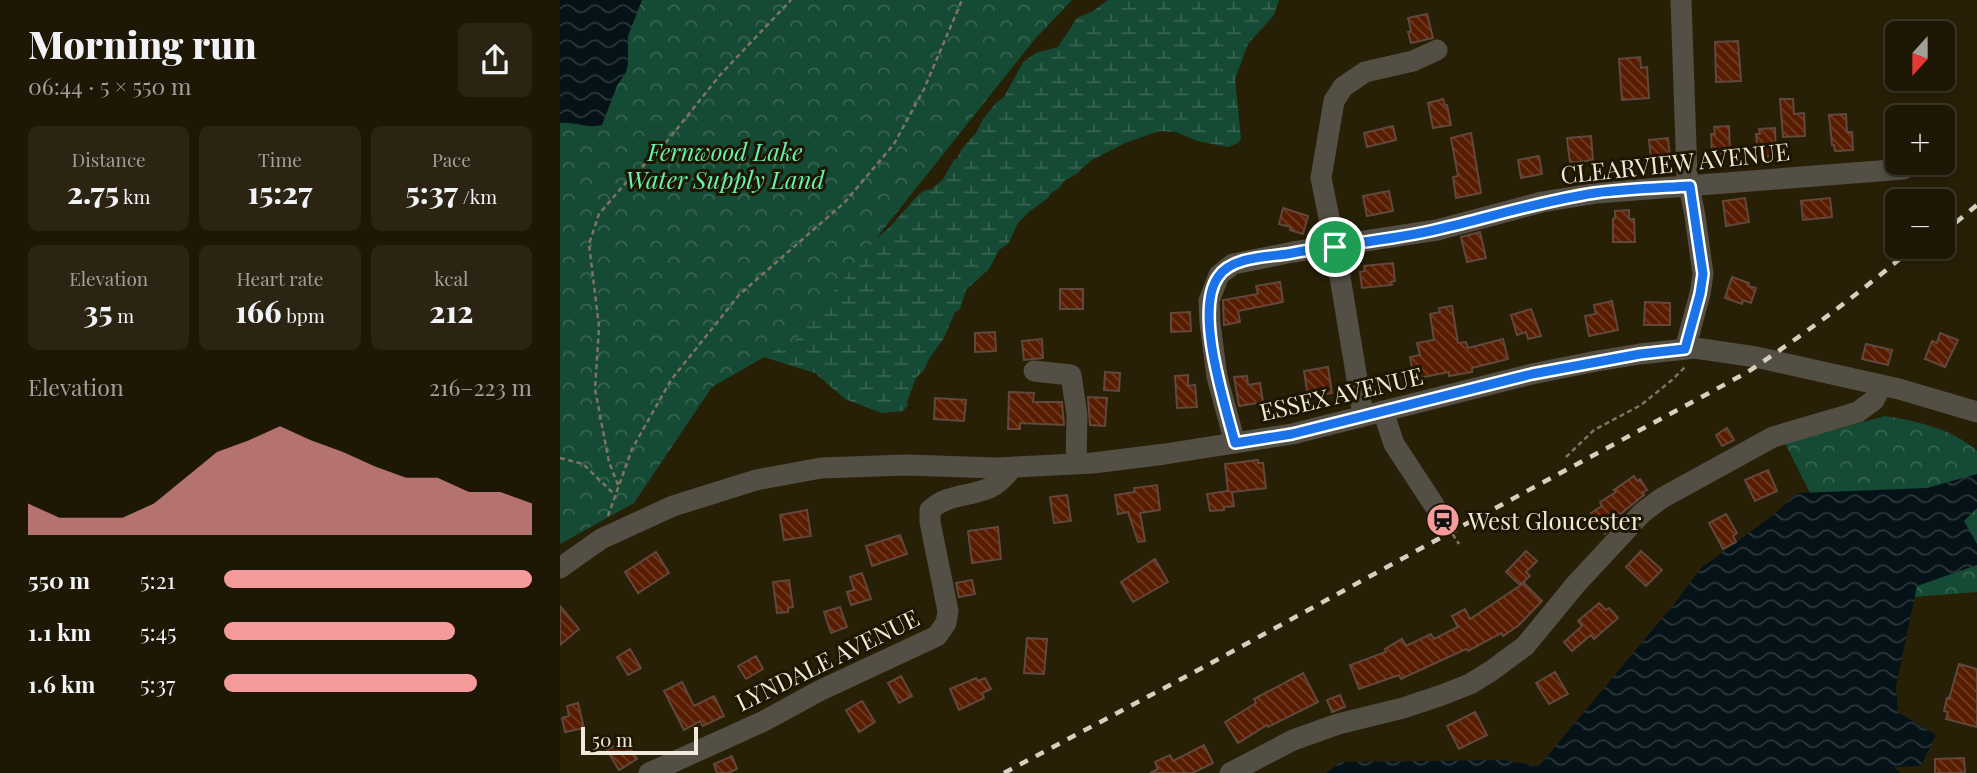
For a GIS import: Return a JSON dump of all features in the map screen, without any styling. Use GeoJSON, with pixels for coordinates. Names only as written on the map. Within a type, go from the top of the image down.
{"type":"FeatureCollection","features":[{"type":"Feature","properties":{"kind":"street"},"geometry":{"type":"LineString","coordinates":[[1681,0],[1687,175],[1703,274],[1690,348]]}},
{"type":"Feature","properties":{"kind":"street"},"geometry":{"type":"LineString","coordinates":[[1434,505],[1373,413],[1321,178],[1334,101],[1343,87],[1365,72],[1413,61],[1437,50]]}},
{"type":"Feature","properties":{"kind":"street","name":"CLEARVIEW AVENUE"},"geometry":{"type":"LineString","coordinates":[[1235,443],[1217,377],[1209,301],[1219,275],[1233,264],[1437,230],[1542,202],[1597,193],[1885,171]]}},
{"type":"Feature","properties":{"kind":"street","name":"ESSEX AVENUE"},"geometry":{"type":"LineString","coordinates":[[560,568],[601,539],[673,506],[755,480],[821,468],[906,465],[997,468],[1076,464],[1165,454],[1292,434],[1532,374],[1640,354],[1690,348],[1756,357],[1882,385],[1977,412]]}},
{"type":"Feature","properties":{"kind":"street"},"geometry":{"type":"LineString","coordinates":[[1034,371],[1071,375],[1077,415],[1076,464]]}},
{"type":"Feature","properties":{"kind":"street"},"geometry":{"type":"LineString","coordinates":[[1230,773],[1293,740],[1338,724],[1442,695],[1470,684],[1492,671],[1525,646],[1576,584],[1642,513],[1662,498],[1773,437],[1858,412],[1874,400],[1882,385]]}},
{"type":"Feature","properties":{"kind":"street","name":"LYNDALE AVENUE"},"geometry":{"type":"LineString","coordinates":[[649,773],[764,721],[818,691],[937,636],[946,623],[948,611],[930,522],[930,510],[940,501],[989,489],[1013,467]]}},
{"type":"Feature","properties":{"kind":"path"},"geometry":{"type":"LineString","coordinates":[[618,485],[609,462],[595,389],[599,327],[589,244],[598,214],[660,150],[720,75],[791,0]]}},
{"type":"Feature","properties":{"kind":"path"},"geometry":{"type":"LineString","coordinates":[[601,539],[614,494],[632,449],[671,380],[739,295],[845,202],[894,144],[924,89],[962,0]]}},
{"type":"Feature","properties":{"kind":"path"},"geometry":{"type":"LineString","coordinates":[[1566,457],[1594,430],[1641,405],[1672,380],[1685,368],[1690,348]]}},
{"type":"Feature","properties":{"kind":"path"},"geometry":{"type":"LineString","coordinates":[[560,458],[583,464],[614,494]]}},
{"type":"Feature","properties":{"kind":"path"},"geometry":{"type":"LineString","coordinates":[[1448,527],[1458,544]]}},
{"type":"Feature","properties":{"kind":"green space","name":"Fernwood Lake Water Supply Land"},"geometry":{"type":"Polygon","coordinates":[[[560,0],[1072,0],[1035,39],[796,339],[712,387],[634,503],[560,544],[560,0]]]}},
{"type":"Feature","properties":{"kind":"green space"},"geometry":{"type":"Polygon","coordinates":[[[1108,0],[1279,0],[1274,15],[1248,44],[1235,79],[1241,138],[1238,143],[1228,147],[1197,141],[1176,132],[1159,131],[1125,143],[1092,160],[1064,181],[1018,223],[1008,244],[999,250],[989,269],[966,290],[960,309],[955,312],[944,338],[916,378],[908,405],[903,411],[881,413],[845,399],[815,373],[757,355],[889,228],[918,195],[932,189],[943,179],[983,119],[1004,97],[1023,62],[1036,53],[1058,47],[1077,18],[1108,0]]]}},
{"type":"Feature","properties":{"kind":"green space"},"geometry":{"type":"Polygon","coordinates":[[[1885,416],[1922,423],[1946,432],[1977,451],[1977,592],[1864,601],[1785,443],[1885,416]]]}},
{"type":"Feature","properties":{"kind":"water"},"geometry":{"type":"Polygon","coordinates":[[[560,0],[642,0],[628,36],[626,72],[617,86],[602,125],[560,123],[560,0]]]}},
{"type":"Feature","properties":{"kind":"water"},"geometry":{"type":"Polygon","coordinates":[[[1977,474],[1977,508],[1964,521],[1977,544],[1977,565],[1917,586],[1896,686],[1898,712],[1936,735],[1921,766],[1894,767],[1900,773],[1326,773],[1340,762],[1502,760],[1539,766],[1701,568],[1772,516],[1798,493],[1927,488],[1977,474]]]}},
{"type":"Feature","properties":{"kind":"building"},"geometry":{"type":"Polygon","coordinates":[[[1427,14],[1433,38],[1411,43],[1408,18],[1427,14]]]}},
{"type":"Feature","properties":{"kind":"building"},"geometry":{"type":"Polygon","coordinates":[[[1738,41],[1741,81],[1716,82],[1715,42],[1738,41]]]}},
{"type":"Feature","properties":{"kind":"building"},"geometry":{"type":"Polygon","coordinates":[[[1640,57],[1641,68],[1647,67],[1649,98],[1622,100],[1619,59],[1640,57]]]}},
{"type":"Feature","properties":{"kind":"building"},"geometry":{"type":"Polygon","coordinates":[[[1443,99],[1451,125],[1433,128],[1428,103],[1443,99]]]}},
{"type":"Feature","properties":{"kind":"building"},"geometry":{"type":"Polygon","coordinates":[[[1780,99],[1793,99],[1794,114],[1804,113],[1805,136],[1783,137],[1780,99]]]}},
{"type":"Feature","properties":{"kind":"building"},"geometry":{"type":"Polygon","coordinates":[[[1846,114],[1847,132],[1852,132],[1853,150],[1835,151],[1829,115],[1846,114]]]}},
{"type":"Feature","properties":{"kind":"building"},"geometry":{"type":"Polygon","coordinates":[[[1393,126],[1396,140],[1367,147],[1364,133],[1393,126]]]}},
{"type":"Feature","properties":{"kind":"building"},"geometry":{"type":"Polygon","coordinates":[[[1729,126],[1730,153],[1712,154],[1711,134],[1715,134],[1714,127],[1729,126]]]}},
{"type":"Feature","properties":{"kind":"building"},"geometry":{"type":"Polygon","coordinates":[[[1775,128],[1776,156],[1758,157],[1756,134],[1760,134],[1759,129],[1775,128]]]}},
{"type":"Feature","properties":{"kind":"building"},"geometry":{"type":"Polygon","coordinates":[[[1471,133],[1481,193],[1456,198],[1453,177],[1458,176],[1451,138],[1471,133]]]}},
{"type":"Feature","properties":{"kind":"building"},"geometry":{"type":"Polygon","coordinates":[[[1591,136],[1593,160],[1570,163],[1567,138],[1591,136]]]}},
{"type":"Feature","properties":{"kind":"building"},"geometry":{"type":"Polygon","coordinates":[[[1668,138],[1670,157],[1651,159],[1649,140],[1668,138]]]}},
{"type":"Feature","properties":{"kind":"building"},"geometry":{"type":"Polygon","coordinates":[[[1539,156],[1542,174],[1521,178],[1518,160],[1539,156]]]}},
{"type":"Feature","properties":{"kind":"building"},"geometry":{"type":"Polygon","coordinates":[[[1389,191],[1393,211],[1367,216],[1363,196],[1389,191]]]}},
{"type":"Feature","properties":{"kind":"building"},"geometry":{"type":"Polygon","coordinates":[[[1745,198],[1749,222],[1726,226],[1723,201],[1745,198]]]}},
{"type":"Feature","properties":{"kind":"building"},"geometry":{"type":"Polygon","coordinates":[[[1830,198],[1832,217],[1803,220],[1801,201],[1830,198]]]}},
{"type":"Feature","properties":{"kind":"building"},"geometry":{"type":"Polygon","coordinates":[[[1283,208],[1308,216],[1303,234],[1279,224],[1283,208]]]}},
{"type":"Feature","properties":{"kind":"building"},"geometry":{"type":"Polygon","coordinates":[[[1629,210],[1629,219],[1634,219],[1635,242],[1613,242],[1615,211],[1629,210]]]}},
{"type":"Feature","properties":{"kind":"building"},"geometry":{"type":"Polygon","coordinates":[[[1480,232],[1486,258],[1467,262],[1461,237],[1480,232]]]}},
{"type":"Feature","properties":{"kind":"building"},"geometry":{"type":"Polygon","coordinates":[[[1393,263],[1395,281],[1391,282],[1392,285],[1362,288],[1360,272],[1365,271],[1364,266],[1393,263]]]}},
{"type":"Feature","properties":{"kind":"building"},"geometry":{"type":"Polygon","coordinates":[[[1732,277],[1756,288],[1751,303],[1743,300],[1742,304],[1725,298],[1732,277]]]}},
{"type":"Feature","properties":{"kind":"building"},"geometry":{"type":"Polygon","coordinates":[[[1280,282],[1283,302],[1238,311],[1240,322],[1224,325],[1223,300],[1258,294],[1256,286],[1280,282]]]}},
{"type":"Feature","properties":{"kind":"building"},"geometry":{"type":"Polygon","coordinates":[[[1060,289],[1083,289],[1083,309],[1060,309],[1060,289]]]}},
{"type":"Feature","properties":{"kind":"building"},"geometry":{"type":"Polygon","coordinates":[[[1612,301],[1618,330],[1589,336],[1585,316],[1596,314],[1594,305],[1612,301]]]}},
{"type":"Feature","properties":{"kind":"building"},"geometry":{"type":"Polygon","coordinates":[[[1645,302],[1670,303],[1670,325],[1644,325],[1645,302]]]}},
{"type":"Feature","properties":{"kind":"building"},"geometry":{"type":"Polygon","coordinates":[[[1452,306],[1458,343],[1466,342],[1468,348],[1503,339],[1508,359],[1472,368],[1472,372],[1449,376],[1449,372],[1414,379],[1410,357],[1420,355],[1417,343],[1434,340],[1430,314],[1440,312],[1439,308],[1452,306]]]}},
{"type":"Feature","properties":{"kind":"building"},"geometry":{"type":"Polygon","coordinates":[[[1531,309],[1541,336],[1528,339],[1526,332],[1517,335],[1511,315],[1531,309]]]}},
{"type":"Feature","properties":{"kind":"building"},"geometry":{"type":"Polygon","coordinates":[[[1190,312],[1191,331],[1171,332],[1171,313],[1190,312]]]}},
{"type":"Feature","properties":{"kind":"building"},"geometry":{"type":"Polygon","coordinates":[[[995,332],[996,351],[975,352],[975,333],[995,332]]]}},
{"type":"Feature","properties":{"kind":"building"},"geometry":{"type":"Polygon","coordinates":[[[1940,333],[1958,340],[1945,367],[1925,359],[1932,341],[1937,343],[1940,333]]]}},
{"type":"Feature","properties":{"kind":"building"},"geometry":{"type":"Polygon","coordinates":[[[1042,339],[1043,358],[1024,360],[1022,341],[1042,339]]]}},
{"type":"Feature","properties":{"kind":"building"},"geometry":{"type":"Polygon","coordinates":[[[1866,344],[1892,350],[1888,365],[1862,359],[1866,344]]]}},
{"type":"Feature","properties":{"kind":"building"},"geometry":{"type":"Polygon","coordinates":[[[1328,367],[1332,393],[1308,397],[1304,371],[1328,367]]]}},
{"type":"Feature","properties":{"kind":"building"},"geometry":{"type":"Polygon","coordinates":[[[1105,372],[1120,373],[1119,391],[1104,390],[1105,372]]]}},
{"type":"Feature","properties":{"kind":"building"},"geometry":{"type":"Polygon","coordinates":[[[1188,375],[1188,386],[1195,385],[1197,407],[1177,408],[1175,376],[1188,375]]]}},
{"type":"Feature","properties":{"kind":"building"},"geometry":{"type":"Polygon","coordinates":[[[1247,376],[1248,385],[1260,383],[1263,402],[1239,406],[1234,377],[1247,376]]]}},
{"type":"Feature","properties":{"kind":"building"},"geometry":{"type":"Polygon","coordinates":[[[1009,392],[1034,393],[1033,402],[1062,402],[1064,425],[1020,423],[1020,429],[1008,429],[1009,392]]]}},
{"type":"Feature","properties":{"kind":"building"},"geometry":{"type":"Polygon","coordinates":[[[1088,397],[1107,398],[1105,426],[1090,425],[1088,397]]]}},
{"type":"Feature","properties":{"kind":"building"},"geometry":{"type":"Polygon","coordinates":[[[935,398],[966,400],[964,421],[934,419],[935,398]]]}},
{"type":"Feature","properties":{"kind":"building"},"geometry":{"type":"Polygon","coordinates":[[[1727,428],[1734,440],[1722,446],[1716,435],[1727,428]]]}},
{"type":"Feature","properties":{"kind":"building"},"geometry":{"type":"Polygon","coordinates":[[[1258,460],[1258,463],[1263,463],[1266,488],[1232,492],[1234,506],[1210,511],[1207,494],[1228,491],[1225,464],[1258,460]]]}},
{"type":"Feature","properties":{"kind":"building"},"geometry":{"type":"Polygon","coordinates":[[[1768,470],[1777,491],[1755,501],[1745,480],[1768,470]]]}},
{"type":"Feature","properties":{"kind":"building"},"geometry":{"type":"Polygon","coordinates":[[[1634,476],[1637,481],[1640,479],[1647,490],[1613,520],[1615,523],[1605,534],[1591,513],[1602,506],[1600,502],[1634,476]]]}},
{"type":"Feature","properties":{"kind":"building"},"geometry":{"type":"Polygon","coordinates":[[[1157,485],[1160,510],[1140,513],[1145,541],[1138,542],[1128,512],[1118,514],[1115,495],[1135,492],[1134,488],[1157,485]]]}},
{"type":"Feature","properties":{"kind":"building"},"geometry":{"type":"Polygon","coordinates":[[[1067,495],[1071,521],[1054,523],[1050,497],[1067,495]]]}},
{"type":"Feature","properties":{"kind":"building"},"geometry":{"type":"Polygon","coordinates":[[[807,510],[811,536],[784,540],[780,515],[807,510]]]}},
{"type":"Feature","properties":{"kind":"building"},"geometry":{"type":"Polygon","coordinates":[[[1726,514],[1737,533],[1733,536],[1736,542],[1723,549],[1709,523],[1726,514]]]}},
{"type":"Feature","properties":{"kind":"building"},"geometry":{"type":"Polygon","coordinates":[[[998,527],[1001,559],[972,563],[968,531],[998,527]]]}},
{"type":"Feature","properties":{"kind":"building"},"geometry":{"type":"Polygon","coordinates":[[[900,535],[907,554],[872,566],[866,546],[900,535]]]}},
{"type":"Feature","properties":{"kind":"building"},"geometry":{"type":"Polygon","coordinates":[[[1526,551],[1537,561],[1526,572],[1530,576],[1520,585],[1506,572],[1526,551]]]}},
{"type":"Feature","properties":{"kind":"building"},"geometry":{"type":"Polygon","coordinates":[[[1641,551],[1662,570],[1646,586],[1626,567],[1641,551]]]}},
{"type":"Feature","properties":{"kind":"building"},"geometry":{"type":"Polygon","coordinates":[[[656,552],[669,573],[638,593],[625,572],[656,552]]]}},
{"type":"Feature","properties":{"kind":"building"},"geometry":{"type":"Polygon","coordinates":[[[1155,559],[1168,582],[1133,602],[1121,582],[1155,559]]]}},
{"type":"Feature","properties":{"kind":"building"},"geometry":{"type":"Polygon","coordinates":[[[862,573],[871,599],[851,605],[847,592],[854,590],[850,577],[862,573]]]}},
{"type":"Feature","properties":{"kind":"building"},"geometry":{"type":"Polygon","coordinates":[[[789,580],[793,607],[788,608],[788,612],[777,613],[773,582],[789,580]]]}},
{"type":"Feature","properties":{"kind":"building"},"geometry":{"type":"Polygon","coordinates":[[[972,580],[975,594],[959,597],[956,583],[972,580]]]}},
{"type":"Feature","properties":{"kind":"building"},"geometry":{"type":"Polygon","coordinates":[[[1524,583],[1542,601],[1519,625],[1503,636],[1501,633],[1468,651],[1466,649],[1401,679],[1399,675],[1359,689],[1350,665],[1386,652],[1385,649],[1402,639],[1406,646],[1431,634],[1434,639],[1458,627],[1452,616],[1465,609],[1470,619],[1524,583]]]}},
{"type":"Feature","properties":{"kind":"building"},"geometry":{"type":"Polygon","coordinates":[[[1599,603],[1606,610],[1609,608],[1618,618],[1594,639],[1591,635],[1572,651],[1564,642],[1582,626],[1578,621],[1599,603]]]}},
{"type":"Feature","properties":{"kind":"building"},"geometry":{"type":"Polygon","coordinates":[[[560,606],[579,629],[560,645],[560,606]]]}},
{"type":"Feature","properties":{"kind":"building"},"geometry":{"type":"Polygon","coordinates":[[[840,607],[847,627],[831,633],[824,612],[840,607]]]}},
{"type":"Feature","properties":{"kind":"building"},"geometry":{"type":"Polygon","coordinates":[[[1027,638],[1047,639],[1044,674],[1024,673],[1027,638]]]}},
{"type":"Feature","properties":{"kind":"building"},"geometry":{"type":"Polygon","coordinates":[[[630,649],[641,668],[628,675],[617,657],[630,649]]]}},
{"type":"Feature","properties":{"kind":"building"},"geometry":{"type":"Polygon","coordinates":[[[756,656],[763,669],[746,679],[738,666],[756,656]]]}},
{"type":"Feature","properties":{"kind":"building"},"geometry":{"type":"Polygon","coordinates":[[[1959,664],[1977,669],[1977,727],[1946,719],[1948,712],[1944,711],[1947,698],[1949,699],[1959,664]]]}},
{"type":"Feature","properties":{"kind":"building"},"geometry":{"type":"Polygon","coordinates":[[[1555,672],[1568,694],[1549,704],[1536,683],[1555,672]]]}},
{"type":"Feature","properties":{"kind":"building"},"geometry":{"type":"Polygon","coordinates":[[[1303,673],[1318,702],[1268,727],[1267,725],[1238,743],[1225,722],[1256,703],[1254,699],[1303,673]]]}},
{"type":"Feature","properties":{"kind":"building"},"geometry":{"type":"Polygon","coordinates":[[[901,676],[912,696],[899,703],[888,683],[901,676]]]}},
{"type":"Feature","properties":{"kind":"building"},"geometry":{"type":"Polygon","coordinates":[[[976,678],[978,681],[985,678],[991,689],[982,693],[984,698],[959,710],[950,689],[976,678]]]}},
{"type":"Feature","properties":{"kind":"building"},"geometry":{"type":"Polygon","coordinates":[[[682,682],[694,706],[714,696],[724,716],[703,726],[700,721],[684,730],[664,691],[682,682]]]}},
{"type":"Feature","properties":{"kind":"building"},"geometry":{"type":"Polygon","coordinates":[[[1340,695],[1345,707],[1332,712],[1327,700],[1340,695]]]}},
{"type":"Feature","properties":{"kind":"building"},"geometry":{"type":"Polygon","coordinates":[[[862,701],[875,722],[859,732],[846,710],[862,701]]]}},
{"type":"Feature","properties":{"kind":"building"},"geometry":{"type":"Polygon","coordinates":[[[578,703],[584,728],[565,732],[562,718],[569,716],[567,706],[578,703]]]}},
{"type":"Feature","properties":{"kind":"building"},"geometry":{"type":"Polygon","coordinates":[[[1475,712],[1487,735],[1459,749],[1447,726],[1475,712]]]}},
{"type":"Feature","properties":{"kind":"building"},"geometry":{"type":"Polygon","coordinates":[[[625,740],[637,759],[619,770],[607,750],[625,740]]]}},
{"type":"Feature","properties":{"kind":"building"},"geometry":{"type":"Polygon","coordinates":[[[1204,745],[1213,763],[1193,773],[1150,773],[1158,769],[1155,762],[1170,755],[1173,761],[1204,745]]]}},
{"type":"Feature","properties":{"kind":"building"},"geometry":{"type":"Polygon","coordinates":[[[732,756],[737,769],[728,773],[717,773],[714,764],[732,756]]]}},
{"type":"Feature","properties":{"kind":"building"},"geometry":{"type":"Polygon","coordinates":[[[1964,758],[1965,773],[1935,773],[1935,759],[1964,758]]]}},
{"type":"Feature","properties":{"kind":"railway"},"geometry":{"type":"LineString","coordinates":[[1955,223],[1977,205]]}},
{"type":"Feature","properties":{"kind":"railway"},"geometry":{"type":"LineString","coordinates":[[1004,773],[1746,373],[1832,312],[1899,259]]}},
{"type":"Feature","properties":{"kind":"place","name":"West Gloucester"},"geometry":{"type":"Point","coordinates":[1443,520]}},
{"type":"Feature","properties":{"kind":"route"},"geometry":{"type":"LineString","coordinates":[[1690,186],[1703,274],[1685,349],[1597,361],[1532,374],[1292,434],[1235,443],[1217,377],[1209,301],[1213,286],[1219,275],[1233,264],[1335,247],[1437,230],[1542,202],[1597,193],[1690,186]]}}]}
